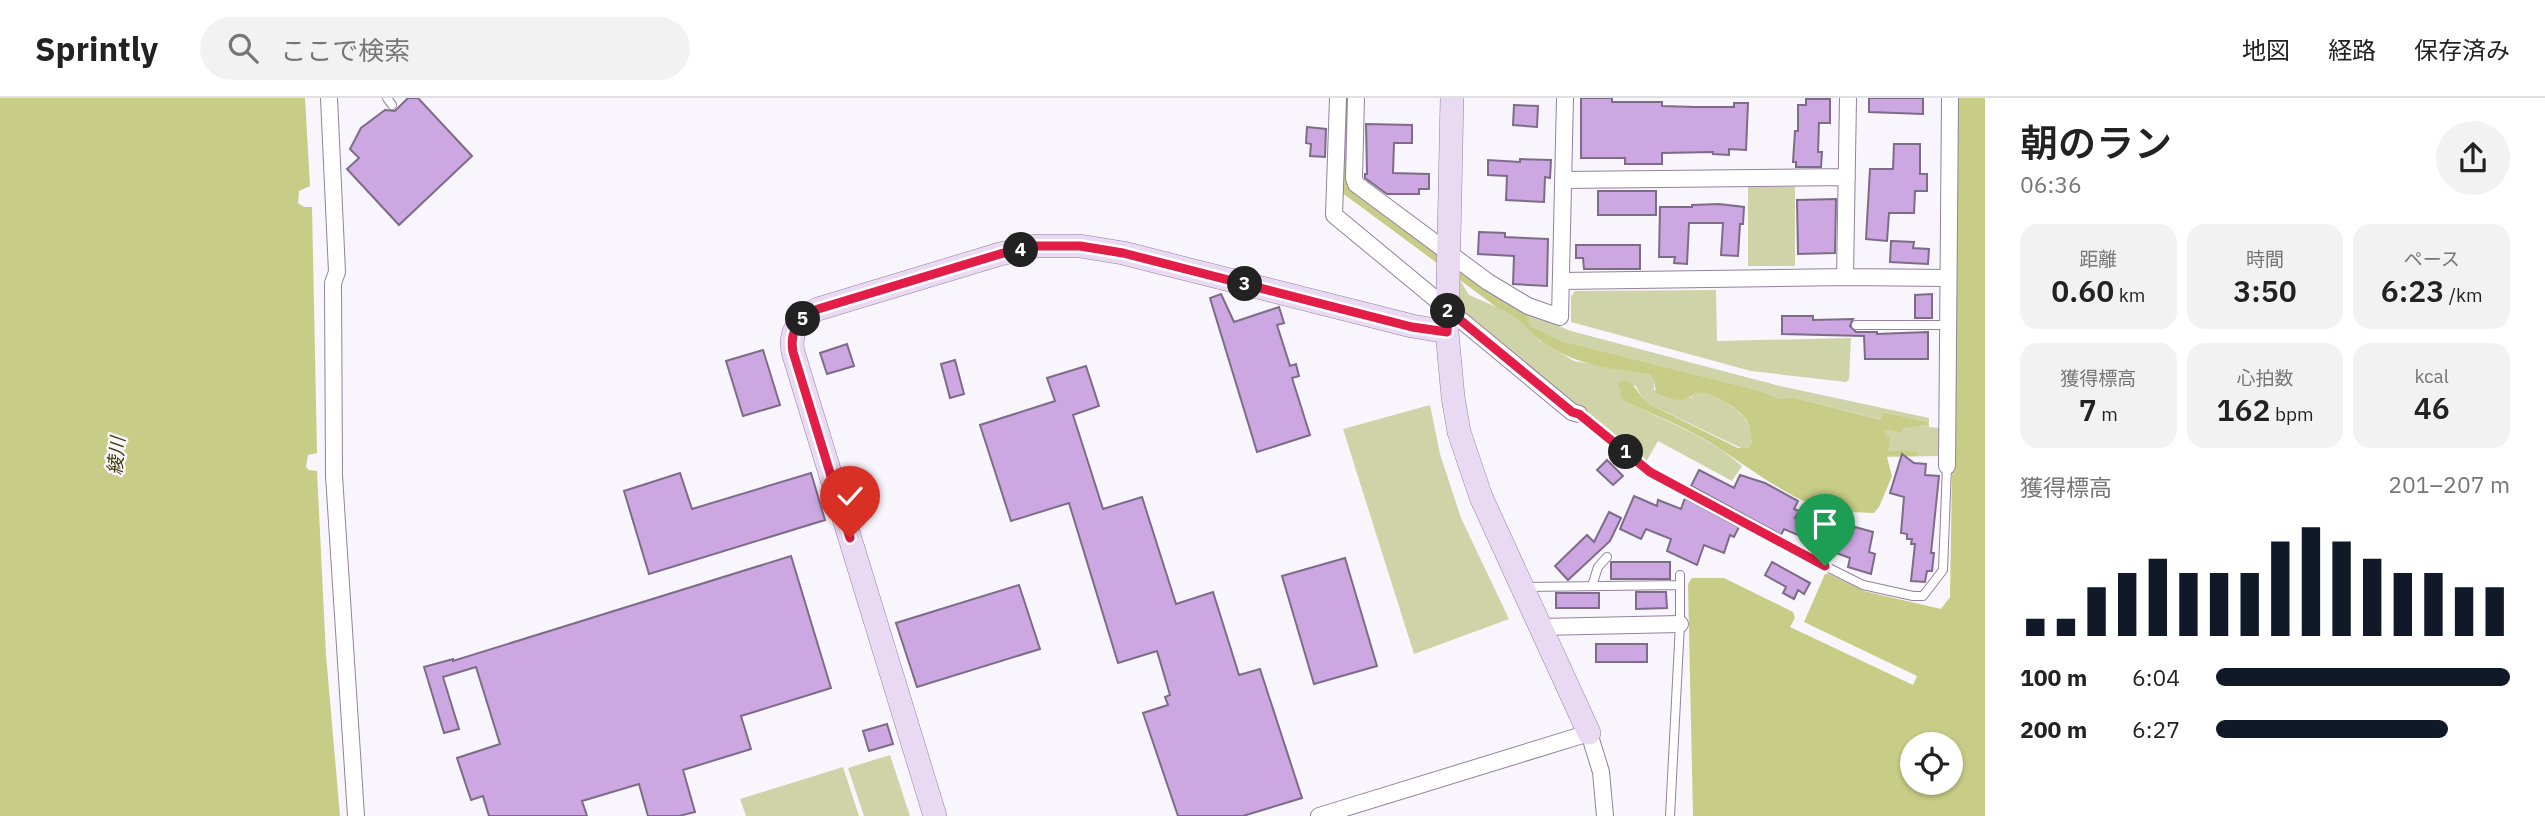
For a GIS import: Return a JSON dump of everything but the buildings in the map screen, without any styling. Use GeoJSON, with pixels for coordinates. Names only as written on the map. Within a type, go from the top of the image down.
{"type":"FeatureCollection","features":[{"type":"Feature","properties":{"kind":"street"},"geometry":{"type":"LineString","coordinates":[[329,98],[337,272],[333,283],[334,476],[356,816]]}},
{"type":"Feature","properties":{"kind":"street"},"geometry":{"type":"LineString","coordinates":[[1338,98],[1334,215],[1448,321],[1572,412],[1579,414]]}},
{"type":"Feature","properties":{"kind":"street"},"geometry":{"type":"LineString","coordinates":[[1356,98],[1356,184],[1449,256],[1506,294],[1528,306],[1560,317],[1565,98]]}},
{"type":"Feature","properties":{"kind":"street"},"geometry":{"type":"LineString","coordinates":[[1452,98],[1448,321],[1453,397],[1466,454],[1481,498],[1590,733],[1601,772],[1605,816]]}},
{"type":"Feature","properties":{"kind":"street"},"geometry":{"type":"LineString","coordinates":[[1845,277],[1848,98]]}},
{"type":"Feature","properties":{"kind":"street"},"geometry":{"type":"LineString","coordinates":[[1947,466],[1950,98]]}},
{"type":"Feature","properties":{"kind":"street"},"geometry":{"type":"LineString","coordinates":[[1564,180],[1847,177]]}},
{"type":"Feature","properties":{"kind":"street"},"geometry":{"type":"LineString","coordinates":[[935,816],[793,352],[792,332],[800,322],[818,309],[1000,254],[1036,246],[1080,246],[1123,253],[1412,327],[1448,321]]}},
{"type":"Feature","properties":{"kind":"street"},"geometry":{"type":"LineString","coordinates":[[1562,281],[1948,278]]}},
{"type":"Feature","properties":{"kind":"street"},"geometry":{"type":"LineString","coordinates":[[1540,627],[1680,624]]}},
{"type":"Feature","properties":{"kind":"street"},"geometry":{"type":"LineString","coordinates":[[1319,816],[1590,733]]}},
{"type":"Feature","properties":{"kind":"lane"},"geometry":{"type":"LineString","coordinates":[[1856,325],[1947,326]]}},
{"type":"Feature","properties":{"kind":"lane"},"geometry":{"type":"LineString","coordinates":[[1579,414],[1650,472],[1863,585],[1913,596],[1923,596],[1943,570],[1947,466]]}},
{"type":"Feature","properties":{"kind":"lane"},"geometry":{"type":"LineString","coordinates":[[1592,586],[1598,566],[1606,557]]}},
{"type":"Feature","properties":{"kind":"lane"},"geometry":{"type":"LineString","coordinates":[[1670,816],[1680,575]]}},
{"type":"Feature","properties":{"kind":"lane"},"geometry":{"type":"LineString","coordinates":[[1521,587],[1680,585]]}},
{"type":"Feature","properties":{"kind":"shaded area"},"geometry":{"type":"Polygon","coordinates":[[[1748,186],[1795,187],[1795,266],[1748,266],[1748,186]]]}},
{"type":"Feature","properties":{"kind":"shaded area"},"geometry":{"type":"Polygon","coordinates":[[[1460,280],[1469,295],[1515,315],[1540,341],[1574,361],[1649,374],[1654,380],[1654,390],[1690,398],[1695,393],[1708,394],[1731,406],[1748,424],[1752,443],[1748,448],[1743,449],[1645,402],[1635,385],[1626,402],[1716,446],[1742,466],[1732,481],[1658,441],[1646,462],[1467,315],[1460,304],[1460,280]]]}},
{"type":"Feature","properties":{"kind":"shaded area"},"geometry":{"type":"Polygon","coordinates":[[[1716,290],[1717,341],[1851,338],[1849,379],[1846,382],[1751,371],[1571,322],[1571,296],[1575,291],[1716,290]]]}},
{"type":"Feature","properties":{"kind":"shaded area"},"geometry":{"type":"Polygon","coordinates":[[[1527,313],[1571,331],[1780,386],[1929,418],[1929,427],[1940,428],[1938,456],[1887,457],[1891,437],[1885,436],[1886,429],[1927,425],[1926,422],[1883,412],[1882,420],[1792,397],[1780,399],[1757,390],[1562,341],[1529,326],[1527,313]]]}},
{"type":"Feature","properties":{"kind":"shaded area"},"geometry":{"type":"Polygon","coordinates":[[[1430,405],[1440,454],[1461,518],[1509,619],[1414,654],[1343,429],[1430,405]]]}},
{"type":"Feature","properties":{"kind":"shaded area"},"geometry":{"type":"Polygon","coordinates":[[[890,755],[910,816],[864,816],[848,768],[890,755]]]}},
{"type":"Feature","properties":{"kind":"shaded area"},"geometry":{"type":"Polygon","coordinates":[[[843,767],[859,816],[746,816],[740,799],[843,767]]]}},
{"type":"Feature","properties":{"kind":"water","name":"綾川"},"geometry":{"type":"Polygon","coordinates":[[[0,98],[305,98],[310,186],[299,191],[298,203],[304,207],[312,207],[317,453],[308,455],[306,467],[317,471],[326,655],[340,816],[0,816],[0,98]]]}},
{"type":"Feature","properties":{"kind":"water"},"geometry":{"type":"Polygon","coordinates":[[[1343,98],[1349,98],[1348,183],[1352,191],[1475,282],[1527,313],[1530,326],[1562,341],[1757,390],[1780,399],[1792,397],[1881,420],[1883,412],[1927,422],[1927,425],[1902,428],[1901,432],[1886,429],[1885,435],[1891,437],[1887,457],[1892,476],[1879,507],[1874,513],[1849,512],[1825,509],[1809,503],[1778,487],[1695,434],[1626,402],[1622,398],[1618,383],[1626,380],[1651,405],[1738,448],[1748,448],[1752,443],[1748,423],[1743,416],[1716,397],[1695,393],[1686,399],[1672,399],[1656,393],[1654,380],[1649,374],[1593,365],[1554,349],[1535,336],[1518,319],[1499,309],[1341,192],[1343,98]]]}},
{"type":"Feature","properties":{"kind":"water"},"geometry":{"type":"Polygon","coordinates":[[[1958,98],[1985,98],[1985,816],[1693,816],[1688,584],[1692,578],[1724,578],[1793,612],[1795,618],[1790,627],[1913,685],[1917,676],[1804,622],[1825,574],[1864,591],[1941,609],[1950,597],[1958,98]]]}},
{"type":"Feature","properties":{"kind":"waterway"},"geometry":{"type":"LineString","coordinates":[[1888,453],[1915,454]]}},
{"type":"Feature","properties":{"kind":"route"},"geometry":{"type":"LineString","coordinates":[[850,538],[793,352],[792,332],[808,314],[818,309],[1000,254],[1036,246],[1080,246],[1123,253],[1412,327],[1447,332],[1448,310],[1650,472],[1825,566]]}}]}
